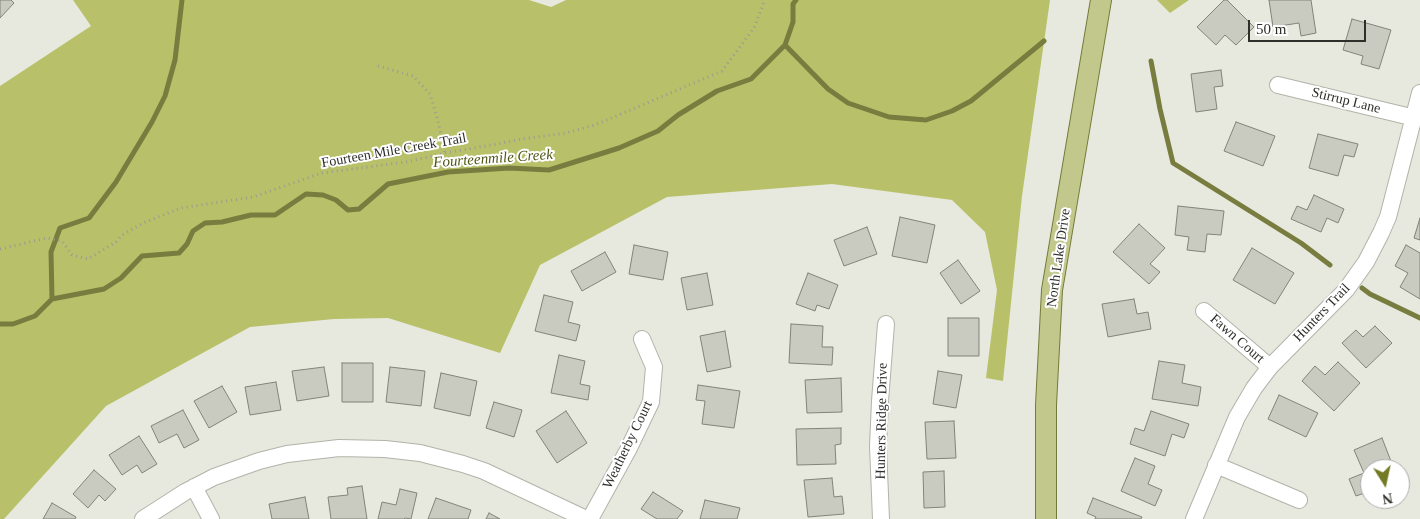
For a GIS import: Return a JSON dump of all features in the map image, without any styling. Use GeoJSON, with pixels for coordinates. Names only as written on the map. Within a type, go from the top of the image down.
{"type":"FeatureCollection","features":[{"type":"Feature","properties":{"kind":"main road","name":"North Lake Drive"},"geometry":{"type":"LineString","coordinates":[[1046,519],[1046,405],[1052,290],[1101,0]]}},
{"type":"Feature","properties":{"kind":"street","name":"Stirrup Lane"},"geometry":{"type":"LineString","coordinates":[[1278,85],[1415,118]]}},
{"type":"Feature","properties":{"kind":"street","name":"Hunters Trail"},"geometry":{"type":"LineString","coordinates":[[1194,519],[1245,402],[1270,367],[1346,290],[1366,262],[1388,217],[1420,93]]}},
{"type":"Feature","properties":{"kind":"street","name":"Fawn Court"},"geometry":{"type":"LineString","coordinates":[[1204,311],[1270,367]]}},
{"type":"Feature","properties":{"kind":"street","name":"Hunters Ridge Drive"},"geometry":{"type":"LineString","coordinates":[[881,519],[878,446],[886,324]]}},
{"type":"Feature","properties":{"kind":"street","name":"Weatherby Court"},"geometry":{"type":"LineString","coordinates":[[588,519],[628,450],[651,402],[654,367],[642,339]]}},
{"type":"Feature","properties":{"kind":"street"},"geometry":{"type":"LineString","coordinates":[[143,519],[194,487],[214,477],[259,461],[287,454],[339,448],[385,449],[420,453],[470,466],[588,519]]}},
{"type":"Feature","properties":{"kind":"street"},"geometry":{"type":"LineString","coordinates":[[1216,465],[1299,500]]}},
{"type":"Feature","properties":{"kind":"street"},"geometry":{"type":"LineString","coordinates":[[194,487],[211,519]]}},
{"type":"Feature","properties":{"kind":"path","name":"Fourteen Mile Creek Trail"},"geometry":{"type":"LineString","coordinates":[[0,249],[47,238],[62,240],[72,255],[88,259],[143,223],[181,208],[253,197],[322,174],[406,162],[521,139],[566,133],[594,125],[722,71],[754,28],[765,0]]}},
{"type":"Feature","properties":{"kind":"path"},"geometry":{"type":"LineString","coordinates":[[378,66],[413,76],[430,94],[445,153]]}},
{"type":"Feature","properties":{"kind":"green space"},"geometry":{"type":"Polygon","coordinates":[[[73,0],[529,0],[551,7],[566,0],[1050,0],[1022,196],[1003,381],[986,378],[997,290],[985,232],[952,200],[832,184],[667,197],[540,265],[500,353],[388,318],[334,319],[250,327],[106,406],[4,519],[0,519],[0,86],[91,26],[73,0]]]}},
{"type":"Feature","properties":{"kind":"green space"},"geometry":{"type":"Polygon","coordinates":[[[1157,0],[1189,0],[1170,13],[1157,0]]]}},
{"type":"Feature","properties":{"kind":"building"},"geometry":{"type":"Polygon","coordinates":[[[0,0],[11,0],[14,3],[0,18],[0,0]]]}},
{"type":"Feature","properties":{"kind":"building"},"geometry":{"type":"Polygon","coordinates":[[[1224,0],[1227,0],[1254,27],[1236,45],[1225,35],[1216,45],[1197,27],[1224,0]]]}},
{"type":"Feature","properties":{"kind":"building"},"geometry":{"type":"Polygon","coordinates":[[[1269,0],[1311,0],[1316,33],[1301,36],[1299,23],[1273,27],[1269,0]]]}},
{"type":"Feature","properties":{"kind":"building"},"geometry":{"type":"Polygon","coordinates":[[[1352,19],[1391,30],[1379,69],[1361,64],[1363,56],[1343,50],[1352,19]]]}},
{"type":"Feature","properties":{"kind":"building"},"geometry":{"type":"Polygon","coordinates":[[[1221,70],[1223,86],[1214,87],[1217,109],[1196,112],[1191,74],[1221,70]]]}},
{"type":"Feature","properties":{"kind":"building"},"geometry":{"type":"Polygon","coordinates":[[[1236,122],[1275,136],[1263,166],[1224,151],[1236,122]]]}},
{"type":"Feature","properties":{"kind":"building"},"geometry":{"type":"Polygon","coordinates":[[[1318,134],[1358,144],[1354,157],[1344,155],[1338,176],[1309,168],[1318,134]]]}},
{"type":"Feature","properties":{"kind":"building"},"geometry":{"type":"Polygon","coordinates":[[[1314,195],[1344,209],[1338,223],[1327,218],[1321,232],[1291,219],[1297,206],[1307,210],[1314,195]]]}},
{"type":"Feature","properties":{"kind":"building"},"geometry":{"type":"Polygon","coordinates":[[[1178,206],[1224,211],[1221,235],[1207,234],[1205,252],[1187,250],[1189,237],[1175,235],[1178,206]]]}},
{"type":"Feature","properties":{"kind":"building"},"geometry":{"type":"Polygon","coordinates":[[[900,217],[935,225],[927,263],[892,256],[900,217]]]}},
{"type":"Feature","properties":{"kind":"building"},"geometry":{"type":"Polygon","coordinates":[[[1420,218],[1420,240],[1414,238],[1420,218]]]}},
{"type":"Feature","properties":{"kind":"building"},"geometry":{"type":"Polygon","coordinates":[[[1139,224],[1165,248],[1150,264],[1160,272],[1149,284],[1113,252],[1139,224]]]}},
{"type":"Feature","properties":{"kind":"building"},"geometry":{"type":"Polygon","coordinates":[[[867,227],[877,254],[844,266],[834,240],[867,227]]]}},
{"type":"Feature","properties":{"kind":"building"},"geometry":{"type":"Polygon","coordinates":[[[634,245],[668,252],[663,280],[629,274],[634,245]]]}},
{"type":"Feature","properties":{"kind":"building"},"geometry":{"type":"Polygon","coordinates":[[[1406,245],[1420,253],[1420,299],[1400,287],[1408,273],[1395,266],[1406,245]]]}},
{"type":"Feature","properties":{"kind":"building"},"geometry":{"type":"Polygon","coordinates":[[[1252,248],[1294,273],[1275,304],[1233,280],[1252,248]]]}},
{"type":"Feature","properties":{"kind":"building"},"geometry":{"type":"Polygon","coordinates":[[[605,252],[616,272],[582,291],[571,271],[605,252]]]}},
{"type":"Feature","properties":{"kind":"building"},"geometry":{"type":"Polygon","coordinates":[[[958,260],[980,291],[961,304],[940,273],[958,260]]]}},
{"type":"Feature","properties":{"kind":"building"},"geometry":{"type":"Polygon","coordinates":[[[707,273],[713,305],[687,310],[681,278],[707,273]]]}},
{"type":"Feature","properties":{"kind":"building"},"geometry":{"type":"Polygon","coordinates":[[[808,273],[838,285],[829,309],[817,305],[815,311],[796,304],[808,273]]]}},
{"type":"Feature","properties":{"kind":"building"},"geometry":{"type":"Polygon","coordinates":[[[544,295],[573,302],[568,322],[580,325],[576,341],[535,331],[544,295]]]}},
{"type":"Feature","properties":{"kind":"building"},"geometry":{"type":"Polygon","coordinates":[[[1134,299],[1137,314],[1148,312],[1151,329],[1108,337],[1102,304],[1134,299]]]}},
{"type":"Feature","properties":{"kind":"building"},"geometry":{"type":"Polygon","coordinates":[[[948,318],[979,318],[979,356],[948,356],[948,318]]]}},
{"type":"Feature","properties":{"kind":"building"},"geometry":{"type":"Polygon","coordinates":[[[791,324],[823,326],[822,347],[833,347],[832,365],[789,363],[791,324]]]}},
{"type":"Feature","properties":{"kind":"building"},"geometry":{"type":"Polygon","coordinates":[[[1375,326],[1392,343],[1366,368],[1342,343],[1356,330],[1363,337],[1375,326]]]}},
{"type":"Feature","properties":{"kind":"building"},"geometry":{"type":"Polygon","coordinates":[[[725,331],[731,367],[707,372],[700,336],[725,331]]]}},
{"type":"Feature","properties":{"kind":"building"},"geometry":{"type":"Polygon","coordinates":[[[559,355],[585,361],[580,384],[590,386],[588,400],[551,393],[559,355]]]}},
{"type":"Feature","properties":{"kind":"building"},"geometry":{"type":"Polygon","coordinates":[[[1159,361],[1185,365],[1182,383],[1201,387],[1198,406],[1152,399],[1159,361]]]}},
{"type":"Feature","properties":{"kind":"building"},"geometry":{"type":"Polygon","coordinates":[[[1338,362],[1360,383],[1334,411],[1302,381],[1315,366],[1325,375],[1338,362]]]}},
{"type":"Feature","properties":{"kind":"building"},"geometry":{"type":"Polygon","coordinates":[[[342,363],[373,363],[373,402],[342,402],[342,363]]]}},
{"type":"Feature","properties":{"kind":"building"},"geometry":{"type":"Polygon","coordinates":[[[324,367],[329,396],[297,401],[292,371],[324,367]]]}},
{"type":"Feature","properties":{"kind":"building"},"geometry":{"type":"Polygon","coordinates":[[[390,367],[425,371],[421,406],[386,402],[390,367]]]}},
{"type":"Feature","properties":{"kind":"building"},"geometry":{"type":"Polygon","coordinates":[[[938,371],[962,375],[956,408],[933,404],[938,371]]]}},
{"type":"Feature","properties":{"kind":"building"},"geometry":{"type":"Polygon","coordinates":[[[441,373],[477,381],[470,416],[434,408],[441,373]]]}},
{"type":"Feature","properties":{"kind":"building"},"geometry":{"type":"Polygon","coordinates":[[[841,378],[842,412],[807,413],[805,380],[841,378]]]}},
{"type":"Feature","properties":{"kind":"building"},"geometry":{"type":"Polygon","coordinates":[[[276,382],[281,410],[250,415],[245,387],[276,382]]]}},
{"type":"Feature","properties":{"kind":"building"},"geometry":{"type":"Polygon","coordinates":[[[698,385],[740,391],[734,428],[702,424],[705,401],[696,400],[698,385]]]}},
{"type":"Feature","properties":{"kind":"building"},"geometry":{"type":"Polygon","coordinates":[[[222,386],[237,412],[209,428],[194,401],[222,386]]]}},
{"type":"Feature","properties":{"kind":"building"},"geometry":{"type":"Polygon","coordinates":[[[1279,395],[1318,413],[1306,437],[1268,419],[1279,395]]]}},
{"type":"Feature","properties":{"kind":"building"},"geometry":{"type":"Polygon","coordinates":[[[494,402],[522,410],[514,437],[486,428],[494,402]]]}},
{"type":"Feature","properties":{"kind":"building"},"geometry":{"type":"Polygon","coordinates":[[[183,410],[199,440],[184,448],[177,434],[159,443],[151,426],[183,410]]]}},
{"type":"Feature","properties":{"kind":"building"},"geometry":{"type":"Polygon","coordinates":[[[566,411],[587,443],[557,463],[536,431],[566,411]]]}},
{"type":"Feature","properties":{"kind":"building"},"geometry":{"type":"Polygon","coordinates":[[[1151,411],[1189,424],[1184,438],[1172,434],[1165,456],[1130,444],[1135,428],[1144,431],[1151,411]]]}},
{"type":"Feature","properties":{"kind":"building"},"geometry":{"type":"Polygon","coordinates":[[[954,421],[956,458],[927,459],[925,422],[954,421]]]}},
{"type":"Feature","properties":{"kind":"building"},"geometry":{"type":"Polygon","coordinates":[[[841,428],[841,444],[835,445],[836,464],[797,465],[796,429],[841,428]]]}},
{"type":"Feature","properties":{"kind":"building"},"geometry":{"type":"Polygon","coordinates":[[[139,436],[157,464],[142,473],[137,465],[122,475],[109,455],[139,436]]]}},
{"type":"Feature","properties":{"kind":"building"},"geometry":{"type":"Polygon","coordinates":[[[1382,438],[1390,459],[1360,459],[1360,464],[1354,450],[1382,438]]]}},
{"type":"Feature","properties":{"kind":"building"},"geometry":{"type":"Polygon","coordinates":[[[1135,458],[1155,466],[1148,484],[1162,490],[1155,506],[1121,491],[1135,458]]]}},
{"type":"Feature","properties":{"kind":"building"},"geometry":{"type":"Polygon","coordinates":[[[94,470],[116,489],[105,501],[99,495],[88,508],[73,494],[94,470]]]}},
{"type":"Feature","properties":{"kind":"building"},"geometry":{"type":"Polygon","coordinates":[[[944,471],[945,507],[924,508],[923,472],[944,471]]]}},
{"type":"Feature","properties":{"kind":"building"},"geometry":{"type":"Polygon","coordinates":[[[1360,475],[1360,495],[1356,496],[1349,479],[1360,475]]]}},
{"type":"Feature","properties":{"kind":"building"},"geometry":{"type":"Polygon","coordinates":[[[832,478],[834,497],[842,496],[844,514],[808,517],[804,480],[832,478]]]}},
{"type":"Feature","properties":{"kind":"building"},"geometry":{"type":"Polygon","coordinates":[[[362,486],[367,519],[331,519],[328,497],[348,495],[347,488],[362,486]]]}},
{"type":"Feature","properties":{"kind":"building"},"geometry":{"type":"Polygon","coordinates":[[[400,489],[417,493],[411,519],[378,519],[382,502],[396,505],[400,489]]]}},
{"type":"Feature","properties":{"kind":"building"},"geometry":{"type":"Polygon","coordinates":[[[653,492],[683,511],[677,519],[657,519],[641,509],[653,492]]]}},
{"type":"Feature","properties":{"kind":"building"},"geometry":{"type":"Polygon","coordinates":[[[305,497],[309,519],[272,519],[269,504],[305,497]]]}},
{"type":"Feature","properties":{"kind":"building"},"geometry":{"type":"Polygon","coordinates":[[[436,498],[471,510],[468,519],[428,519],[436,498]]]}},
{"type":"Feature","properties":{"kind":"building"},"geometry":{"type":"Polygon","coordinates":[[[1093,498],[1142,517],[1141,519],[1095,519],[1096,517],[1087,513],[1093,498]]]}},
{"type":"Feature","properties":{"kind":"building"},"geometry":{"type":"Polygon","coordinates":[[[705,500],[740,508],[737,519],[700,519],[705,500]]]}},
{"type":"Feature","properties":{"kind":"building"},"geometry":{"type":"Polygon","coordinates":[[[52,503],[76,517],[75,519],[43,519],[52,503]]]}},
{"type":"Feature","properties":{"kind":"building"},"geometry":{"type":"Polygon","coordinates":[[[489,513],[500,519],[486,519],[489,513]]]}},
{"type":"Feature","properties":{"kind":"waterway"},"geometry":{"type":"LineString","coordinates":[[52,299],[51,252],[60,228],[89,218],[116,182],[152,122],[165,96],[175,60],[182,0]]}},
{"type":"Feature","properties":{"kind":"waterway","name":"Fourteenmile Creek"},"geometry":{"type":"LineString","coordinates":[[0,324],[13,324],[35,316],[52,299],[104,289],[121,278],[142,256],[179,253],[187,244],[193,231],[205,223],[222,222],[251,215],[275,215],[306,194],[323,195],[336,200],[348,210],[359,209],[388,184],[448,172],[509,168],[549,170],[619,148],[658,131],[678,115],[717,91],[751,79],[785,45],[793,22],[793,4],[796,0]]}},
{"type":"Feature","properties":{"kind":"waterway"},"geometry":{"type":"LineString","coordinates":[[785,45],[828,89],[848,103],[889,117],[926,120],[952,111],[971,101],[1044,41]]}},
{"type":"Feature","properties":{"kind":"waterway"},"geometry":{"type":"LineString","coordinates":[[1151,61],[1173,163],[1301,243],[1330,265]]}},
{"type":"Feature","properties":{"kind":"waterway"},"geometry":{"type":"LineString","coordinates":[[1362,288],[1370,294],[1420,318]]}}]}
